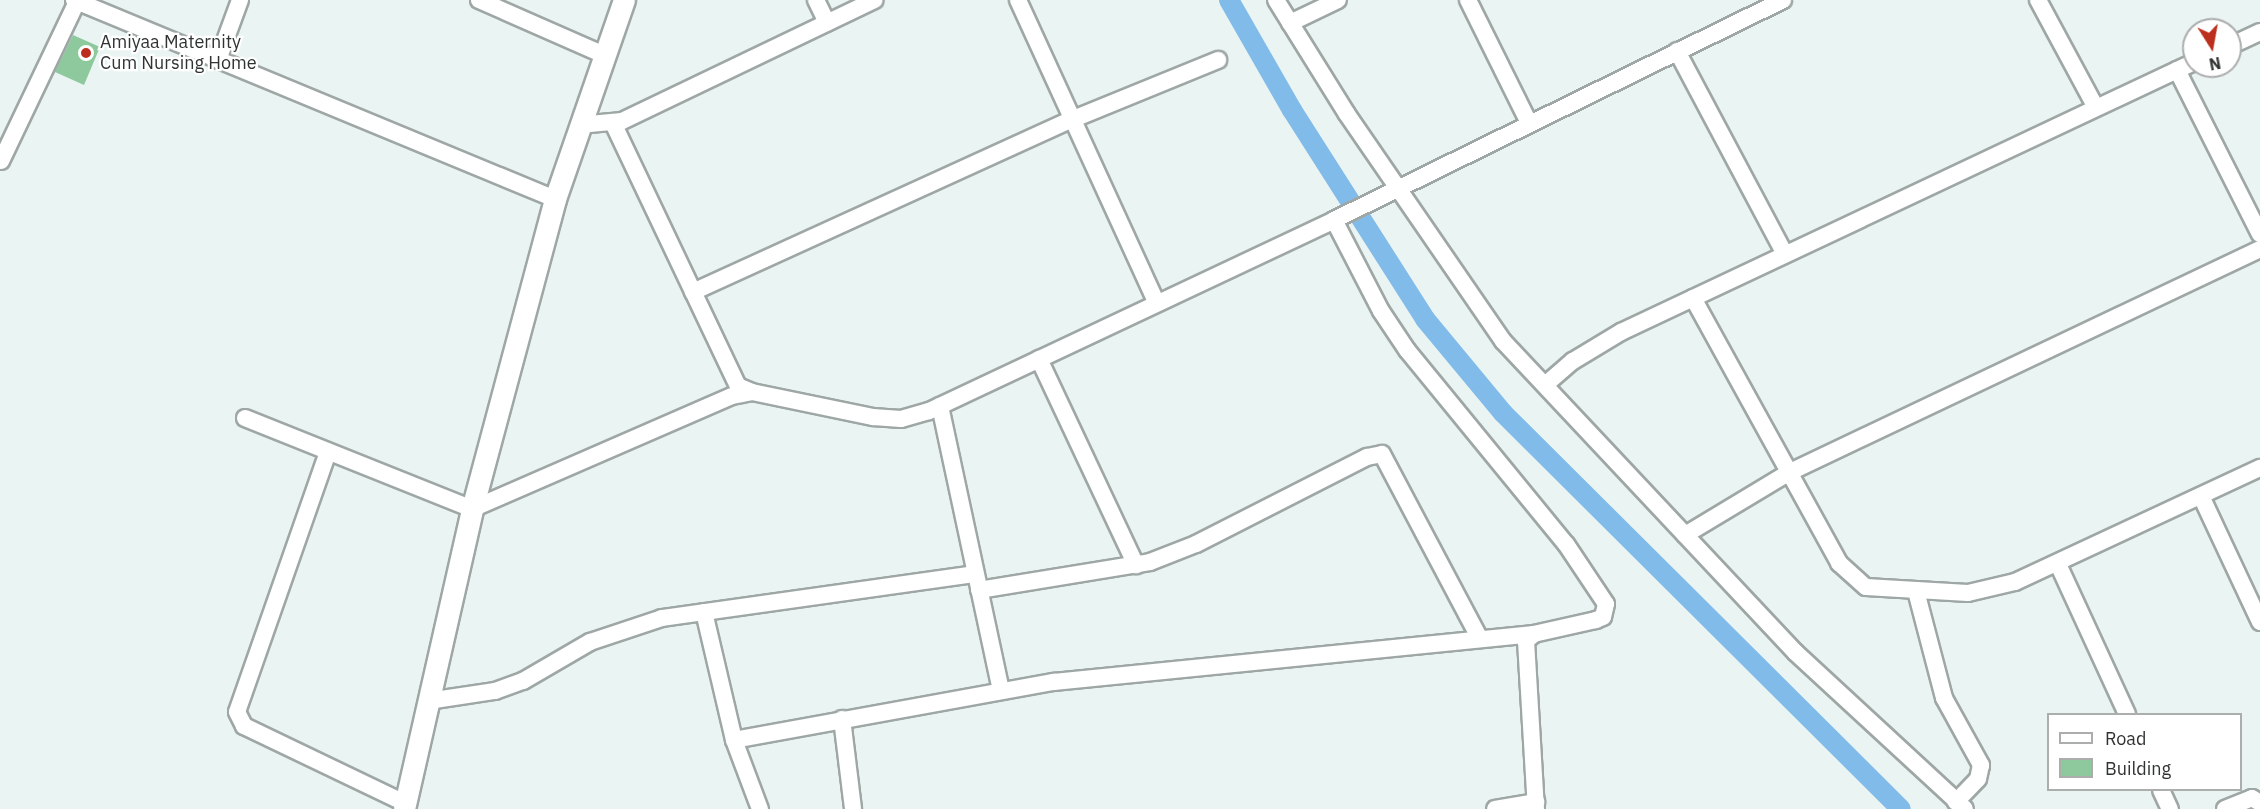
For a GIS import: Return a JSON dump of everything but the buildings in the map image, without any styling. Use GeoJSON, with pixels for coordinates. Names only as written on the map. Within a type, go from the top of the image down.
{"type":"FeatureCollection","features":[{"type":"Feature","properties":{"kind":"street"},"geometry":{"type":"LineString","coordinates":[[218,60],[240,0]]}},
{"type":"Feature","properties":{"kind":"street"},"geometry":{"type":"LineString","coordinates":[[479,0],[604,55]]}},
{"type":"Feature","properties":{"kind":"street"},"geometry":{"type":"LineString","coordinates":[[328,452],[237,712],[243,726],[405,806],[472,509],[555,199],[624,0]]}},
{"type":"Feature","properties":{"kind":"street"},"geometry":{"type":"LineString","coordinates":[[816,0],[827,23]]}},
{"type":"Feature","properties":{"kind":"street"},"geometry":{"type":"LineString","coordinates":[[579,125],[613,123],[875,0]]}},
{"type":"Feature","properties":{"kind":"street"},"geometry":{"type":"LineString","coordinates":[[1018,0],[1071,120],[1157,303]]}},
{"type":"Feature","properties":{"kind":"street"},"geometry":{"type":"LineString","coordinates":[[1276,0],[1391,189],[1470,297],[1545,385],[1795,652],[1960,805],[1978,779],[1981,765],[1944,698],[1916,591]]}},
{"type":"Feature","properties":{"kind":"street"},"geometry":{"type":"LineString","coordinates":[[1290,23],[1338,0]]}},
{"type":"Feature","properties":{"kind":"street"},"geometry":{"type":"LineString","coordinates":[[1468,0],[1529,123]]}},
{"type":"Feature","properties":{"kind":"street"},"geometry":{"type":"LineString","coordinates":[[613,123],[738,386],[752,392],[887,420],[940,406],[1337,219],[1391,189],[1783,0]]}},
{"type":"Feature","properties":{"kind":"street"},"geometry":{"type":"LineString","coordinates":[[2038,0],[2095,106]]}},
{"type":"Feature","properties":{"kind":"street"},"geometry":{"type":"LineString","coordinates":[[1,161],[75,1],[555,199]]}},
{"type":"Feature","properties":{"kind":"street"},"geometry":{"type":"LineString","coordinates":[[2242,40],[2260,32]]}},
{"type":"Feature","properties":{"kind":"street"},"geometry":{"type":"LineString","coordinates":[[1677,51],[1785,254]]}},
{"type":"Feature","properties":{"kind":"street"},"geometry":{"type":"LineString","coordinates":[[693,292],[1071,120],[1218,60]]}},
{"type":"Feature","properties":{"kind":"street"},"geometry":{"type":"LineString","coordinates":[[1545,385],[1621,332],[2095,106],[2182,68]]}},
{"type":"Feature","properties":{"kind":"street"},"geometry":{"type":"LineString","coordinates":[[2177,70],[2260,234]]}},
{"type":"Feature","properties":{"kind":"street"},"geometry":{"type":"LineString","coordinates":[[734,740],[1001,691],[1116,675],[1534,634],[1603,617],[1606,611],[1603,596],[1523,489],[1407,350],[1381,311],[1337,219]]}},
{"type":"Feature","properties":{"kind":"street"},"geometry":{"type":"LineString","coordinates":[[1685,535],[1788,473],[2260,249]]}},
{"type":"Feature","properties":{"kind":"street"},"geometry":{"type":"LineString","coordinates":[[1693,298],[1788,473],[1851,577],[1866,587],[1916,591],[1980,591],[2015,582],[2058,564],[2260,468]]}},
{"type":"Feature","properties":{"kind":"street"},"geometry":{"type":"LineString","coordinates":[[1039,359],[1137,565]]}},
{"type":"Feature","properties":{"kind":"street"},"geometry":{"type":"LineString","coordinates":[[245,418],[472,509],[732,396],[752,392]]}},
{"type":"Feature","properties":{"kind":"street"},"geometry":{"type":"LineString","coordinates":[[940,406],[1001,691]]}},
{"type":"Feature","properties":{"kind":"street"},"geometry":{"type":"LineString","coordinates":[[428,701],[495,691],[523,681],[610,634],[662,618],[1137,565],[1175,553],[1367,457],[1382,454],[1480,639]]}},
{"type":"Feature","properties":{"kind":"street"},"geometry":{"type":"LineString","coordinates":[[2201,496],[2260,622]]}},
{"type":"Feature","properties":{"kind":"street"},"geometry":{"type":"LineString","coordinates":[[2058,564],[2127,713]]}},
{"type":"Feature","properties":{"kind":"street"},"geometry":{"type":"LineString","coordinates":[[704,612],[734,740],[760,809]]}},
{"type":"Feature","properties":{"kind":"street"},"geometry":{"type":"LineString","coordinates":[[1495,809],[1536,806],[1524,652],[1526,641],[1534,634]]}},
{"type":"Feature","properties":{"kind":"street"},"geometry":{"type":"LineString","coordinates":[[842,719],[853,809]]}},
{"type":"Feature","properties":{"kind":"street"},"geometry":{"type":"LineString","coordinates":[[2162,791],[2170,809]]}},
{"type":"Feature","properties":{"kind":"street"},"geometry":{"type":"LineString","coordinates":[[2225,809],[2252,798],[2260,803]]}},
{"type":"Feature","properties":{"kind":"waterway"},"geometry":{"type":"LineString","coordinates":[[1229,0],[1292,110],[1425,319],[1503,413],[1901,809]]}},
{"type":"Feature","properties":{"kind":"place","name":"Amiyaa Maternity Cum Nursing Home"},"geometry":{"type":"Point","coordinates":[86,53]}}]}
